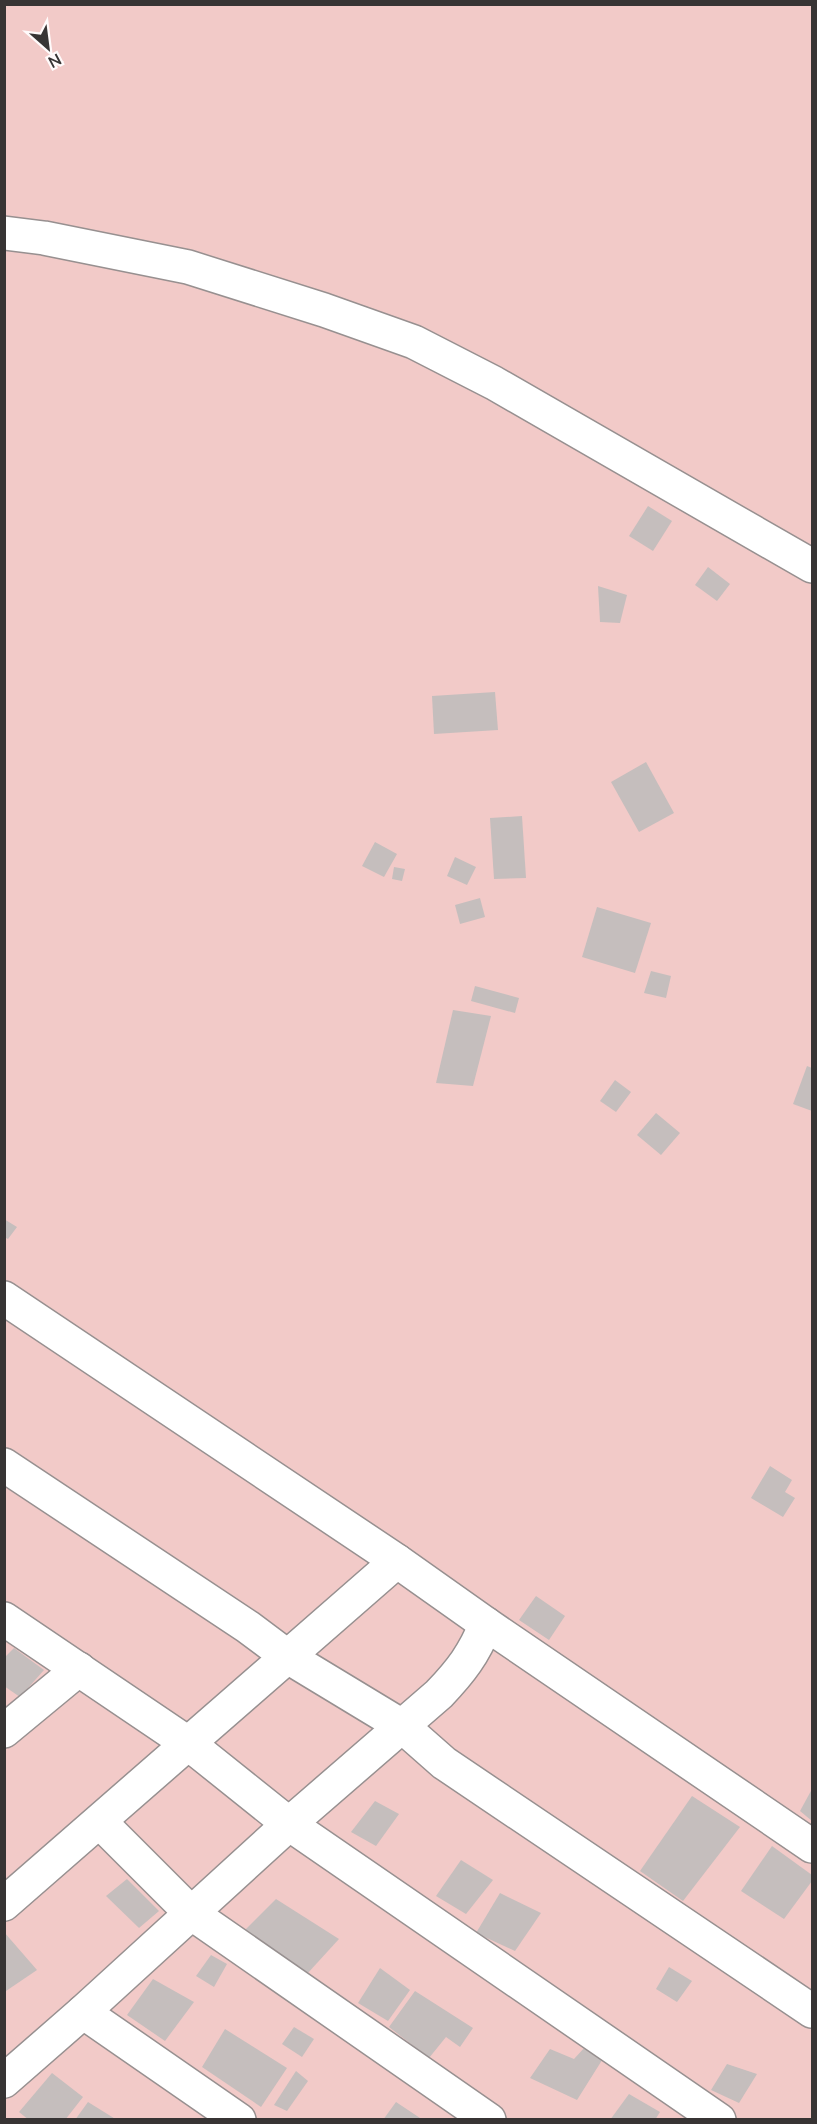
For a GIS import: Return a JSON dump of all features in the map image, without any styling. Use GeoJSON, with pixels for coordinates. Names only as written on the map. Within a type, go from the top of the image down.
{"type":"FeatureCollection","features":[{"type":"Feature","properties":{"kind":"street"},"geometry":{"type":"LineString","coordinates":[[4,233],[44,238],[188,267],[324,310],[414,342],[494,383],[813,566]]}},
{"type":"Feature","properties":{"kind":"street"},"geometry":{"type":"LineString","coordinates":[[4,1298],[397,1560],[486,1624],[813,1846]]}},
{"type":"Feature","properties":{"kind":"street"},"geometry":{"type":"LineString","coordinates":[[4,1465],[288,1657],[402,1726],[444,1763],[813,2011]]}},
{"type":"Feature","properties":{"kind":"street"},"geometry":{"type":"LineString","coordinates":[[4,1904],[397,1560]]}},
{"type":"Feature","properties":{"kind":"street"},"geometry":{"type":"LineString","coordinates":[[4,1619],[189,1744],[289,1824],[720,2120]]}},
{"type":"Feature","properties":{"kind":"street"},"geometry":{"type":"LineString","coordinates":[[4,2080],[460,1672],[476,1648],[486,1624]]}},
{"type":"Feature","properties":{"kind":"street"},"geometry":{"type":"LineString","coordinates":[[4,1731],[79,1669]]}},
{"type":"Feature","properties":{"kind":"street"},"geometry":{"type":"LineString","coordinates":[[100,1822],[190,1913],[489,2120]]}},
{"type":"Feature","properties":{"kind":"street"},"geometry":{"type":"LineString","coordinates":[[82,2012],[239,2120]]}},
{"type":"Feature","properties":{"kind":"shaded area"},"geometry":{"type":"Polygon","coordinates":[[[5,5],[812,5],[812,2119],[5,2119],[5,5]]]}},
{"type":"Feature","properties":{"kind":"building"},"geometry":{"type":"Polygon","coordinates":[[[648,506],[672,521],[653,551],[629,536],[648,506]]]}},
{"type":"Feature","properties":{"kind":"building"},"geometry":{"type":"Polygon","coordinates":[[[708,567],[730,584],[717,601],[695,585],[708,567]]]}},
{"type":"Feature","properties":{"kind":"building"},"geometry":{"type":"Polygon","coordinates":[[[598,586],[627,595],[620,623],[600,622],[598,586]]]}},
{"type":"Feature","properties":{"kind":"building"},"geometry":{"type":"Polygon","coordinates":[[[495,692],[498,730],[434,734],[432,696],[495,692]]]}},
{"type":"Feature","properties":{"kind":"building"},"geometry":{"type":"Polygon","coordinates":[[[646,762],[674,813],[639,832],[611,782],[646,762]]]}},
{"type":"Feature","properties":{"kind":"building"},"geometry":{"type":"Polygon","coordinates":[[[522,816],[526,878],[494,879],[490,818],[522,816]]]}},
{"type":"Feature","properties":{"kind":"building"},"geometry":{"type":"Polygon","coordinates":[[[375,842],[397,854],[384,877],[362,866],[375,842]]]}},
{"type":"Feature","properties":{"kind":"building"},"geometry":{"type":"Polygon","coordinates":[[[455,857],[476,867],[467,885],[447,876],[455,857]]]}},
{"type":"Feature","properties":{"kind":"building"},"geometry":{"type":"Polygon","coordinates":[[[394,867],[405,869],[402,881],[392,879],[394,867]]]}},
{"type":"Feature","properties":{"kind":"building"},"geometry":{"type":"Polygon","coordinates":[[[480,898],[485,917],[460,924],[455,905],[480,898]]]}},
{"type":"Feature","properties":{"kind":"building"},"geometry":{"type":"Polygon","coordinates":[[[597,907],[651,923],[635,973],[582,957],[597,907]]]}},
{"type":"Feature","properties":{"kind":"building"},"geometry":{"type":"Polygon","coordinates":[[[651,971],[671,976],[666,998],[644,993],[651,971]]]}},
{"type":"Feature","properties":{"kind":"building"},"geometry":{"type":"Polygon","coordinates":[[[475,986],[519,998],[515,1013],[471,1001],[475,986]]]}},
{"type":"Feature","properties":{"kind":"building"},"geometry":{"type":"Polygon","coordinates":[[[453,1010],[491,1016],[473,1086],[436,1083],[453,1010]]]}},
{"type":"Feature","properties":{"kind":"building"},"geometry":{"type":"Polygon","coordinates":[[[807,1066],[812,1068],[812,1111],[793,1104],[807,1066]]]}},
{"type":"Feature","properties":{"kind":"building"},"geometry":{"type":"Polygon","coordinates":[[[615,1080],[631,1092],[616,1112],[600,1101],[615,1080]]]}},
{"type":"Feature","properties":{"kind":"building"},"geometry":{"type":"Polygon","coordinates":[[[656,1113],[680,1133],[661,1155],[637,1135],[656,1113]]]}},
{"type":"Feature","properties":{"kind":"building"},"geometry":{"type":"Polygon","coordinates":[[[4,1219],[17,1227],[8,1239],[4,1237],[4,1219]]]}},
{"type":"Feature","properties":{"kind":"building"},"geometry":{"type":"Polygon","coordinates":[[[770,1466],[792,1480],[785,1492],[795,1498],[783,1517],[751,1498],[770,1466]]]}},
{"type":"Feature","properties":{"kind":"building"},"geometry":{"type":"Polygon","coordinates":[[[536,1596],[565,1616],[549,1640],[519,1620],[536,1596]]]}},
{"type":"Feature","properties":{"kind":"building"},"geometry":{"type":"Polygon","coordinates":[[[14,1648],[44,1670],[20,1697],[4,1686],[4,1658],[14,1648]]]}},
{"type":"Feature","properties":{"kind":"building"},"geometry":{"type":"Polygon","coordinates":[[[812,1789],[812,1821],[800,1811],[812,1789]]]}},
{"type":"Feature","properties":{"kind":"building"},"geometry":{"type":"Polygon","coordinates":[[[692,1796],[740,1827],[683,1901],[640,1871],[692,1796]]]}},
{"type":"Feature","properties":{"kind":"building"},"geometry":{"type":"Polygon","coordinates":[[[375,1801],[399,1814],[376,1846],[351,1832],[375,1801]]]}},
{"type":"Feature","properties":{"kind":"building"},"geometry":{"type":"Polygon","coordinates":[[[772,1846],[812,1875],[812,1881],[784,1919],[741,1891],[772,1846]]]}},
{"type":"Feature","properties":{"kind":"building"},"geometry":{"type":"Polygon","coordinates":[[[461,1860],[493,1880],[466,1914],[436,1896],[461,1860]]]}},
{"type":"Feature","properties":{"kind":"building"},"geometry":{"type":"Polygon","coordinates":[[[127,1879],[159,1911],[139,1928],[106,1896],[127,1879]]]}},
{"type":"Feature","properties":{"kind":"building"},"geometry":{"type":"Polygon","coordinates":[[[500,1893],[541,1913],[515,1951],[476,1933],[500,1893]]]}},
{"type":"Feature","properties":{"kind":"building"},"geometry":{"type":"Polygon","coordinates":[[[276,1899],[339,1939],[307,1974],[243,1932],[276,1899]]]}},
{"type":"Feature","properties":{"kind":"building"},"geometry":{"type":"Polygon","coordinates":[[[4,1932],[37,1970],[6,1991],[4,1990],[4,1932]]]}},
{"type":"Feature","properties":{"kind":"building"},"geometry":{"type":"Polygon","coordinates":[[[211,1955],[227,1964],[214,1987],[196,1976],[211,1955]]]}},
{"type":"Feature","properties":{"kind":"building"},"geometry":{"type":"Polygon","coordinates":[[[669,1967],[692,1981],[677,2002],[656,1989],[669,1967]]]}},
{"type":"Feature","properties":{"kind":"building"},"geometry":{"type":"Polygon","coordinates":[[[380,1968],[410,1990],[388,2021],[358,2003],[380,1968]]]}},
{"type":"Feature","properties":{"kind":"building"},"geometry":{"type":"Polygon","coordinates":[[[153,1979],[194,2002],[165,2041],[127,2015],[153,1979]]]}},
{"type":"Feature","properties":{"kind":"building"},"geometry":{"type":"Polygon","coordinates":[[[415,1991],[473,2028],[460,2047],[446,2037],[429,2058],[389,2027],[415,1991]]]}},
{"type":"Feature","properties":{"kind":"building"},"geometry":{"type":"Polygon","coordinates":[[[294,2027],[314,2039],[302,2057],[282,2044],[294,2027]]]}},
{"type":"Feature","properties":{"kind":"building"},"geometry":{"type":"Polygon","coordinates":[[[225,2029],[287,2068],[261,2107],[202,2067],[225,2029]]]}},
{"type":"Feature","properties":{"kind":"building"},"geometry":{"type":"Polygon","coordinates":[[[586,2046],[604,2057],[577,2100],[530,2078],[550,2049],[574,2059],[586,2046]]]}},
{"type":"Feature","properties":{"kind":"building"},"geometry":{"type":"Polygon","coordinates":[[[727,2064],[757,2074],[739,2103],[711,2090],[727,2064]]]}},
{"type":"Feature","properties":{"kind":"building"},"geometry":{"type":"Polygon","coordinates":[[[296,2071],[308,2081],[287,2111],[274,2105],[296,2071]]]}},
{"type":"Feature","properties":{"kind":"building"},"geometry":{"type":"Polygon","coordinates":[[[52,2073],[83,2097],[65,2120],[29,2120],[19,2112],[52,2073]]]}},
{"type":"Feature","properties":{"kind":"building"},"geometry":{"type":"Polygon","coordinates":[[[629,2094],[660,2112],[655,2120],[610,2120],[629,2094]]]}},
{"type":"Feature","properties":{"kind":"building"},"geometry":{"type":"Polygon","coordinates":[[[88,2102],[117,2120],[75,2120],[88,2102]]]}},
{"type":"Feature","properties":{"kind":"building"},"geometry":{"type":"Polygon","coordinates":[[[396,2102],[423,2120],[383,2120],[396,2102]]]}}]}
